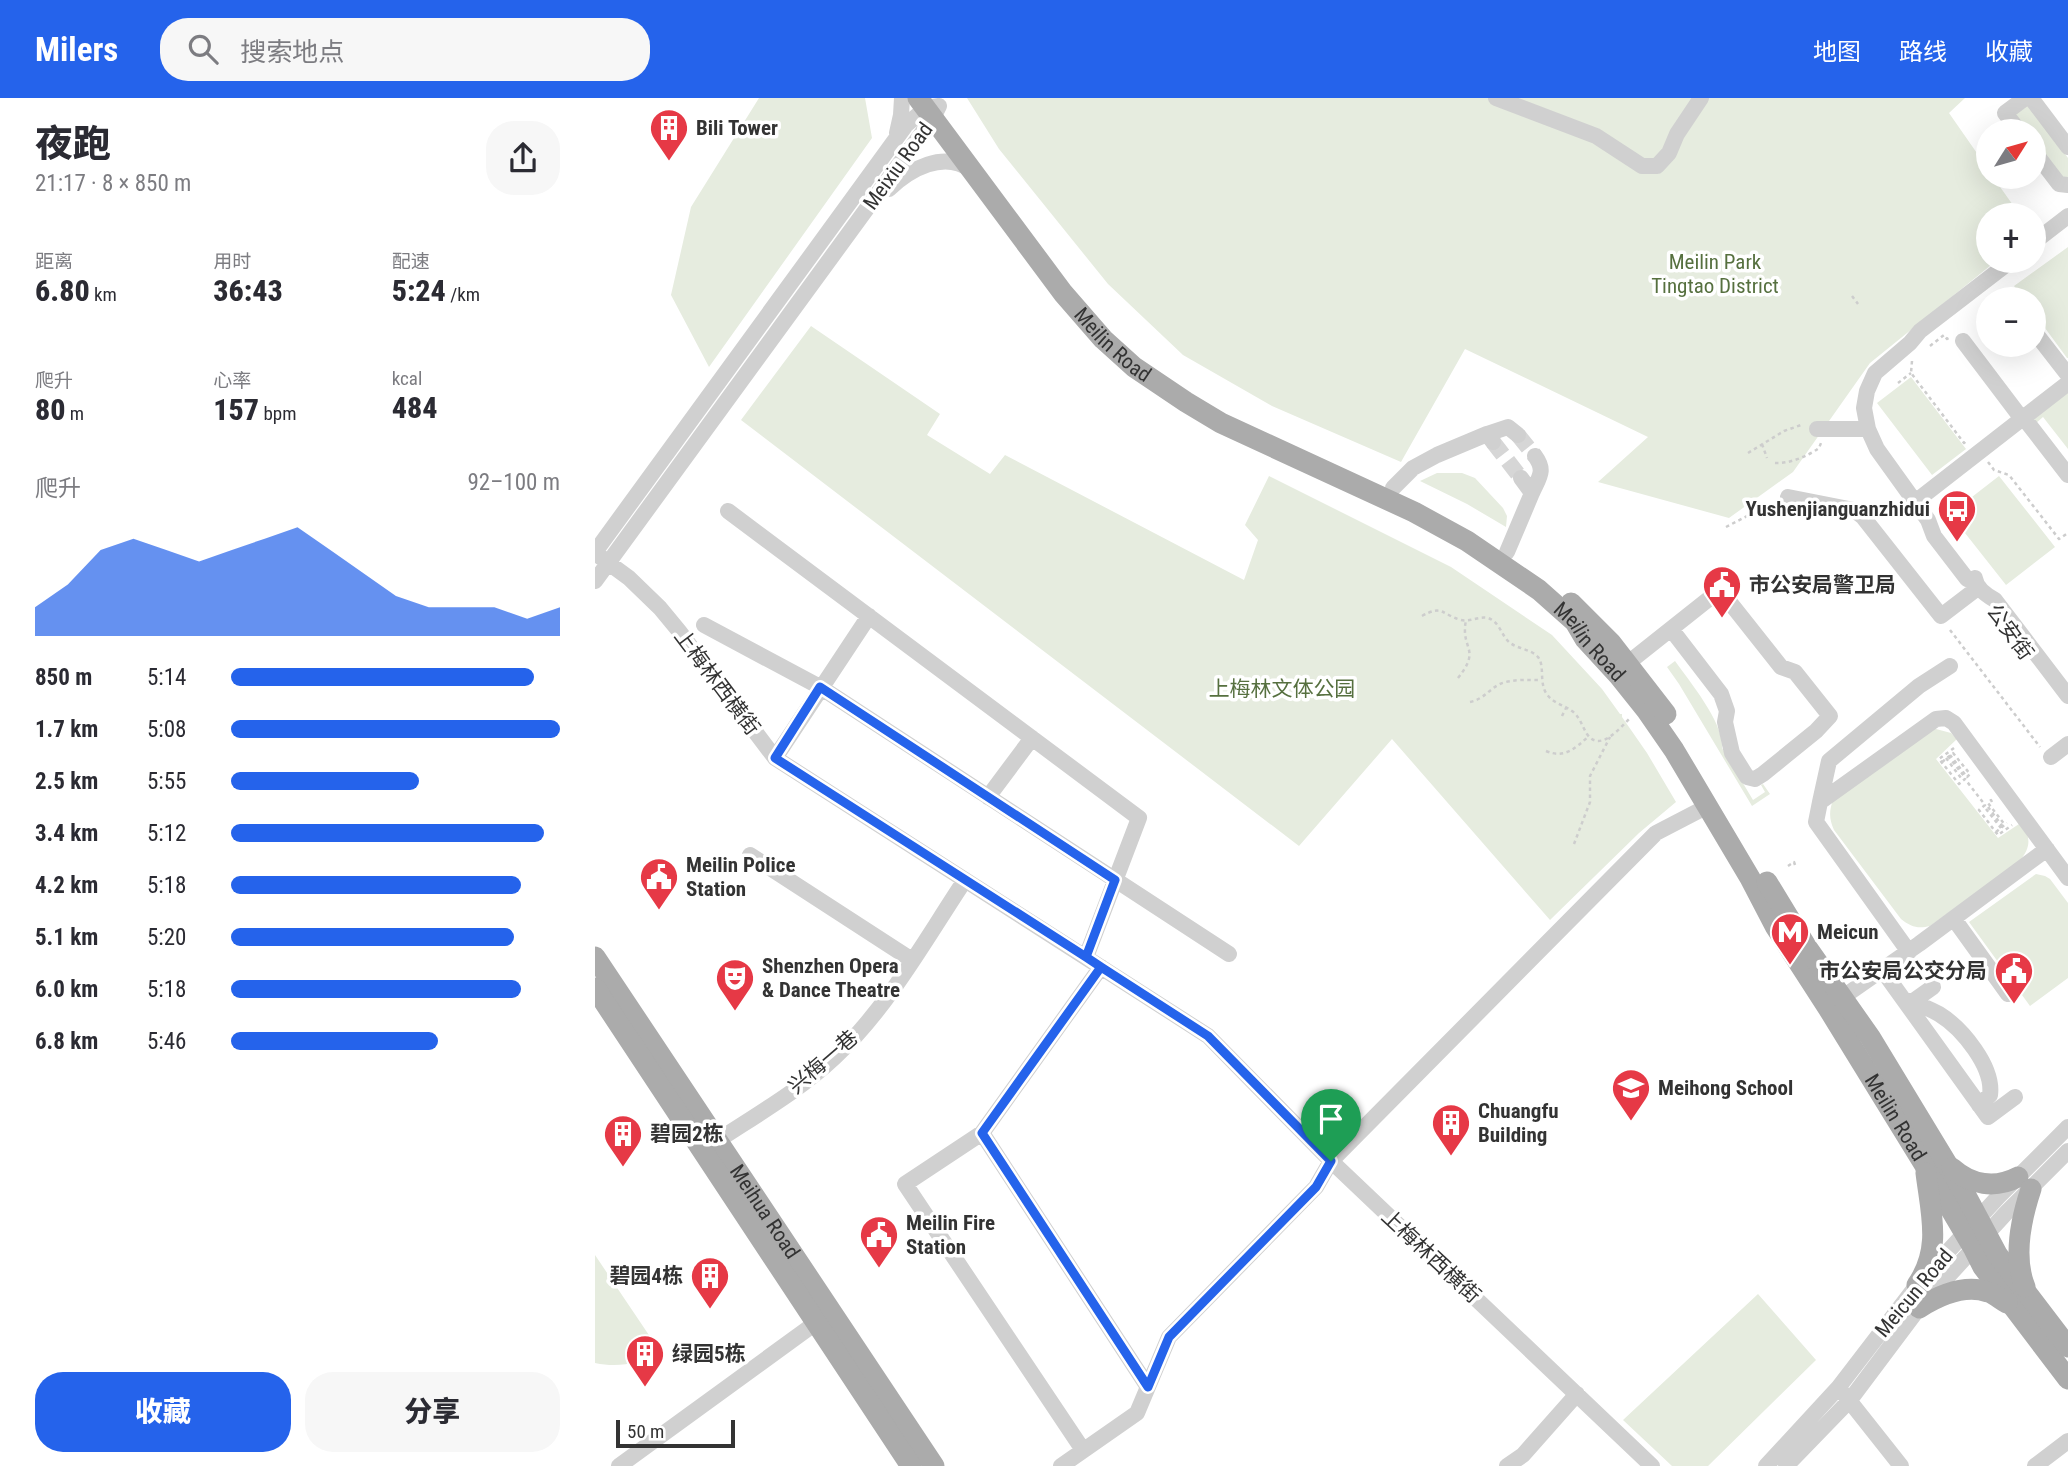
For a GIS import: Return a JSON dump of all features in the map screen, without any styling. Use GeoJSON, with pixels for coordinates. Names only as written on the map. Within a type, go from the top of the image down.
{"type":"FeatureCollection","features":[{"type":"Feature","properties":{"kind":"main road","name":"Meilin Road"},"geometry":{"type":"LineString","coordinates":[[930,106],[971,170],[1076,310],[1103,340],[1134,366],[1177,397],[1221,423],[1414,512],[1468,541],[1553,602],[1575,622],[1585,639],[1647,711],[1674,750],[1750,878],[1775,926],[1836,1003]]}},
{"type":"Feature","properties":{"kind":"main road","name":"Meilin Road"},"geometry":{"type":"LineString","coordinates":[[930,106],[1075,289],[1112,330],[1154,367],[1191,393],[1229,414],[1393,488],[1451,518],[1536,573],[1594,624],[1649,689],[1686,743],[1836,1003],[1976,1234],[2001,1259],[2020,1301],[2068,1379]]}},
{"type":"Feature","properties":{"kind":"main road","name":"Meihua Road"},"geometry":{"type":"LineString","coordinates":[[595,957],[817,1322],[911,1466]]}},
{"type":"Feature","properties":{"kind":"main road","name":"Meihua Road"},"geometry":{"type":"LineString","coordinates":[[595,988],[711,1145],[934,1466]]}},
{"type":"Feature","properties":{"kind":"main road"},"geometry":{"type":"LineString","coordinates":[[1917,1285],[1928,1266],[1933,1243],[1934,1161],[1981,1183],[2024,1183],[2019,1259],[2020,1301],[1987,1291],[1969,1290],[1948,1293],[1919,1308]]}},
{"type":"Feature","properties":{"kind":"main road","name":"Meilin Road"},"geometry":{"type":"LineString","coordinates":[[2020,1301],[2068,1347]]}},
{"type":"Feature","properties":{"kind":"street"},"geometry":{"type":"LineString","coordinates":[[894,142],[899,128],[902,98]]}},
{"type":"Feature","properties":{"kind":"street"},"geometry":{"type":"LineString","coordinates":[[1496,98],[1596,136],[1642,166],[1657,166],[1669,153],[1677,134],[1701,98]]}},
{"type":"Feature","properties":{"kind":"street"},"geometry":{"type":"LineString","coordinates":[[2010,119],[2005,113],[2025,98]]}},
{"type":"Feature","properties":{"kind":"street"},"geometry":{"type":"LineString","coordinates":[[2031,98],[2068,147]]}},
{"type":"Feature","properties":{"kind":"street","name":"Meixiu Road"},"geometry":{"type":"LineString","coordinates":[[595,581],[599,556],[894,142],[910,121],[930,106]]}},
{"type":"Feature","properties":{"kind":"street","name":"Meixiu Road"},"geometry":{"type":"LineString","coordinates":[[599,556],[852,229],[930,106]]}},
{"type":"Feature","properties":{"kind":"street"},"geometry":{"type":"LineString","coordinates":[[852,229],[888,190],[917,168],[949,162],[971,170]]}},
{"type":"Feature","properties":{"kind":"street"},"geometry":{"type":"LineString","coordinates":[[2046,167],[2059,184],[2068,185]]}},
{"type":"Feature","properties":{"kind":"street"},"geometry":{"type":"LineString","coordinates":[[2046,233],[2068,216]]}},
{"type":"Feature","properties":{"kind":"street"},"geometry":{"type":"LineString","coordinates":[[2046,244],[2068,227]]}},
{"type":"Feature","properties":{"kind":"street"},"geometry":{"type":"LineString","coordinates":[[1916,347],[1920,331],[1995,273]]}},
{"type":"Feature","properties":{"kind":"street"},"geometry":{"type":"LineString","coordinates":[[1824,429],[1868,429],[1864,408],[1867,391],[1875,373],[1916,347],[2009,273]]}},
{"type":"Feature","properties":{"kind":"street"},"geometry":{"type":"LineString","coordinates":[[1959,342],[2068,475]]}},
{"type":"Feature","properties":{"kind":"street"},"geometry":{"type":"LineString","coordinates":[[2046,347],[2068,375]]}},
{"type":"Feature","properties":{"kind":"street"},"geometry":{"type":"LineString","coordinates":[[1915,502],[2068,383]]}},
{"type":"Feature","properties":{"kind":"street"},"geometry":{"type":"LineString","coordinates":[[1393,488],[1413,468],[1437,455],[1490,438],[1509,427],[1518,435]]}},
{"type":"Feature","properties":{"kind":"street","name":"公安街"},"geometry":{"type":"LineString","coordinates":[[1868,429],[1877,449],[1928,520],[1934,536],[1967,579],[1995,600],[2068,696]]}},
{"type":"Feature","properties":{"kind":"street"},"geometry":{"type":"LineString","coordinates":[[1507,552],[1542,470],[1535,456]]}},
{"type":"Feature","properties":{"kind":"street"},"geometry":{"type":"LineString","coordinates":[[1521,478],[1532,493]]}},
{"type":"Feature","properties":{"kind":"street"},"geometry":{"type":"LineString","coordinates":[[1781,500],[1854,510],[1863,517],[1941,616],[1979,587]]}},
{"type":"Feature","properties":{"kind":"street"},"geometry":{"type":"LineString","coordinates":[[728,511],[1139,818],[1086,957]]}},
{"type":"Feature","properties":{"kind":"street","name":"上梅林西横街"},"geometry":{"type":"LineString","coordinates":[[599,556],[644,592],[679,631],[775,758],[1208,1036],[1331,1161],[1652,1466]]}},
{"type":"Feature","properties":{"kind":"street","name":"公安街"},"geometry":{"type":"LineString","coordinates":[[1979,587],[1987,606],[2068,707]]}},
{"type":"Feature","properties":{"kind":"street"},"geometry":{"type":"LineString","coordinates":[[1628,663],[1720,590],[1781,667],[1795,672],[1830,716],[1816,731],[1763,774],[1755,779],[1747,777],[1732,753],[1725,722],[1727,711],[1721,694],[1671,629]]}},
{"type":"Feature","properties":{"kind":"street"},"geometry":{"type":"LineString","coordinates":[[775,758],[869,616]]}},
{"type":"Feature","properties":{"kind":"street"},"geometry":{"type":"LineString","coordinates":[[704,625],[820,687],[1229,954]]}},
{"type":"Feature","properties":{"kind":"street"},"geometry":{"type":"LineString","coordinates":[[1909,952],[1816,822],[1829,761],[1919,686],[1950,666]]}},
{"type":"Feature","properties":{"kind":"street"},"geometry":{"type":"LineString","coordinates":[[1820,802],[1936,719],[1945,718],[1954,723],[2068,878]]}},
{"type":"Feature","properties":{"kind":"street"},"geometry":{"type":"LineString","coordinates":[[988,797],[1032,738]]}},
{"type":"Feature","properties":{"kind":"street"},"geometry":{"type":"LineString","coordinates":[[2047,754],[2068,744]]}},
{"type":"Feature","properties":{"kind":"street"},"geometry":{"type":"LineString","coordinates":[[1061,1466],[1137,1413],[1169,1337],[1316,1187],[1331,1161],[1656,833],[1708,806]]}},
{"type":"Feature","properties":{"kind":"street"},"geometry":{"type":"LineString","coordinates":[[1836,1003],[2047,849]]}},
{"type":"Feature","properties":{"kind":"street"},"geometry":{"type":"LineString","coordinates":[[750,855],[912,960]]}},
{"type":"Feature","properties":{"kind":"street","name":"兴梅一巷"},"geometry":{"type":"LineString","coordinates":[[711,1145],[797,1088],[833,1059],[880,1007],[965,880]]}},
{"type":"Feature","properties":{"kind":"street"},"geometry":{"type":"LineString","coordinates":[[1954,919],[2008,994]]}},
{"type":"Feature","properties":{"kind":"street"},"geometry":{"type":"LineString","coordinates":[[1083,1450],[905,1184],[982,1133],[1101,967]]}},
{"type":"Feature","properties":{"kind":"street"},"geometry":{"type":"LineString","coordinates":[[1883,971],[1907,1000],[1988,1117],[2015,1097]]}},
{"type":"Feature","properties":{"kind":"street"},"geometry":{"type":"LineString","coordinates":[[1907,1000],[1933,987]]}},
{"type":"Feature","properties":{"kind":"street"},"geometry":{"type":"LineString","coordinates":[[1907,1000],[1950,1021],[1980,1059],[1991,1085],[1990,1095],[1979,1105]]}},
{"type":"Feature","properties":{"kind":"street","name":"Meicun Road"},"geometry":{"type":"LineString","coordinates":[[1786,1466],[1919,1308],[1976,1234],[2024,1183],[2068,1127]]}},
{"type":"Feature","properties":{"kind":"street"},"geometry":{"type":"LineString","coordinates":[[982,1133],[1148,1387]]}},
{"type":"Feature","properties":{"kind":"street","name":"Meicun Road"},"geometry":{"type":"LineString","coordinates":[[2024,1183],[2068,1152]]}},
{"type":"Feature","properties":{"kind":"street","name":"Meicun Road"},"geometry":{"type":"LineString","coordinates":[[1766,1466],[1844,1394],[1917,1285],[1976,1234]]}},
{"type":"Feature","properties":{"kind":"street"},"geometry":{"type":"LineString","coordinates":[[619,1466],[817,1322]]}},
{"type":"Feature","properties":{"kind":"street"},"geometry":{"type":"LineString","coordinates":[[1507,1466],[1523,1454],[1577,1394]]}},
{"type":"Feature","properties":{"kind":"street"},"geometry":{"type":"LineString","coordinates":[[1844,1394],[1901,1466]]}},
{"type":"Feature","properties":{"kind":"street"},"geometry":{"type":"LineString","coordinates":[[2035,1466],[2068,1441]]}},
{"type":"Feature","properties":{"kind":"path"},"geometry":{"type":"LineString","coordinates":[[1851,296],[1858,304]]}},
{"type":"Feature","properties":{"kind":"path"},"geometry":{"type":"LineString","coordinates":[[1916,347],[1944,335],[1947,339],[1949,337],[1959,342]]}},
{"type":"Feature","properties":{"kind":"path"},"geometry":{"type":"LineString","coordinates":[[1912,361],[1911,373],[1964,443],[1975,434],[1994,470],[2009,475],[2059,539],[2068,533]]}},
{"type":"Feature","properties":{"kind":"path"},"geometry":{"type":"LineString","coordinates":[[1898,383],[1911,373]]}},
{"type":"Feature","properties":{"kind":"path"},"geometry":{"type":"LineString","coordinates":[[1748,453],[1784,431],[1814,422],[1824,429],[1819,448],[1812,453],[1782,464],[1775,463]]}},
{"type":"Feature","properties":{"kind":"path"},"geometry":{"type":"LineString","coordinates":[[1762,444],[1767,458]]}},
{"type":"Feature","properties":{"kind":"path"},"geometry":{"type":"LineString","coordinates":[[1725,527],[1781,500]]}},
{"type":"Feature","properties":{"kind":"path"},"geometry":{"type":"LineString","coordinates":[[1422,616],[1442,610],[1460,620],[1486,618],[1496,623],[1508,642],[1535,654],[1542,666],[1541,680],[1545,692],[1552,700],[1577,716],[1588,737],[1595,741],[1610,737],[1633,716]]}},
{"type":"Feature","properties":{"kind":"path"},"geometry":{"type":"LineString","coordinates":[[1458,677],[1470,660],[1464,630],[1467,620]]}},
{"type":"Feature","properties":{"kind":"path"},"geometry":{"type":"LineString","coordinates":[[1950,631],[2047,754]]}},
{"type":"Feature","properties":{"kind":"path"},"geometry":{"type":"LineString","coordinates":[[1470,702],[1484,698],[1499,684],[1541,680]]}},
{"type":"Feature","properties":{"kind":"path"},"geometry":{"type":"LineString","coordinates":[[1562,716],[1566,708]]}},
{"type":"Feature","properties":{"kind":"path"},"geometry":{"type":"LineString","coordinates":[[1546,751],[1561,755],[1571,752],[1588,737]]}},
{"type":"Feature","properties":{"kind":"path"},"geometry":{"type":"LineString","coordinates":[[1574,845],[1590,802],[1590,776],[1610,737]]}},
{"type":"Feature","properties":{"kind":"path"},"geometry":{"type":"LineString","coordinates":[[1952,749],[1939,759],[1957,782]]}},
{"type":"Feature","properties":{"kind":"path"},"geometry":{"type":"LineString","coordinates":[[1941,762],[1953,753],[1970,774],[1957,782]]}},
{"type":"Feature","properties":{"kind":"path"},"geometry":{"type":"LineString","coordinates":[[1948,756],[1963,776]]}},
{"type":"Feature","properties":{"kind":"path"},"geometry":{"type":"LineString","coordinates":[[1957,782],[1959,784],[1965,779],[1985,805],[1979,810],[1998,835],[2006,826]]}},
{"type":"Feature","properties":{"kind":"path"},"geometry":{"type":"LineString","coordinates":[[1981,813],[1988,806],[2006,826]]}},
{"type":"Feature","properties":{"kind":"path"},"geometry":{"type":"LineString","coordinates":[[1996,832],[2006,826]]}},
{"type":"Feature","properties":{"kind":"path"},"geometry":{"type":"LineString","coordinates":[[1788,866],[1794,862],[1795,865]]}},
{"type":"Feature","properties":{"kind":"green space"},"geometry":{"type":"Polygon","coordinates":[[[759,98],[865,98],[872,138],[709,367],[671,295],[691,207],[759,98]]]}},
{"type":"Feature","properties":{"kind":"green space","name":"Meilin Park Tingtao District"},"geometry":{"type":"Polygon","coordinates":[[[967,98],[1965,98],[1949,113],[1976,152],[1976,189],[2002,189],[2011,203],[1976,203],[1976,273],[1981,273],[1870,363],[1793,472],[1729,518],[1598,482],[1648,437],[1465,349],[1401,462],[1272,406],[1183,355],[1108,284],[999,149],[967,98]]]}},
{"type":"Feature","properties":{"kind":"green space"},"geometry":{"type":"Polygon","coordinates":[[[2026,104],[2031,105],[2041,119],[2017,119],[2016,112],[2026,104]]]}},
{"type":"Feature","properties":{"kind":"green space"},"geometry":{"type":"Polygon","coordinates":[[[2046,126],[2068,158],[2066,181],[2046,157],[2046,126]]]}},
{"type":"Feature","properties":{"kind":"green space"},"geometry":{"type":"Polygon","coordinates":[[[2068,247],[2068,358],[2046,329],[2046,287],[2014,286],[2032,273],[2046,273],[2046,263],[2068,247]]]}},
{"type":"Feature","properties":{"kind":"green space","name":"上梅林文体公园"},"geometry":{"type":"Polygon","coordinates":[[[811,326],[940,414],[927,435],[990,474],[1005,455],[1244,580],[1258,540],[1245,525],[1269,476],[1451,567],[1552,635],[1622,714],[1676,802],[1639,833],[1550,920],[1392,739],[1299,846],[741,420],[811,326]]]}},
{"type":"Feature","properties":{"kind":"green space"},"geometry":{"type":"Polygon","coordinates":[[[1911,377],[1966,449],[1932,475],[1877,403],[1911,377]]]}},
{"type":"Feature","properties":{"kind":"green space"},"geometry":{"type":"Polygon","coordinates":[[[2068,392],[2068,449],[2043,417],[2035,424],[2032,420],[2068,392]]]}},
{"type":"Feature","properties":{"kind":"green space"},"geometry":{"type":"Polygon","coordinates":[[[1437,473],[1462,473],[1475,478],[1503,508],[1507,516],[1506,527],[1420,481],[1437,473]]]}},
{"type":"Feature","properties":{"kind":"green space"},"geometry":{"type":"Polygon","coordinates":[[[1999,476],[2055,547],[2006,585],[1950,514],[1999,476]]]}},
{"type":"Feature","properties":{"kind":"green space"},"geometry":{"type":"Polygon","coordinates":[[[1675,661],[1712,715],[1718,727],[1722,748],[1753,800],[1765,792],[1761,785],[1763,784],[1770,794],[1752,806],[1667,667],[1675,661]]]}},
{"type":"Feature","properties":{"kind":"green space"},"geometry":{"type":"Polygon","coordinates":[[[1928,730],[1951,733],[1957,739],[1936,759],[1998,838],[2022,822],[2028,843],[2019,862],[1930,926],[1918,927],[1901,919],[1834,830],[1830,811],[1833,800],[1928,730]]]}},
{"type":"Feature","properties":{"kind":"green space"},"geometry":{"type":"Polygon","coordinates":[[[2036,874],[2050,879],[2068,903],[2068,978],[2030,1006],[1969,922],[2036,874]]]}},
{"type":"Feature","properties":{"kind":"green space"},"geometry":{"type":"Polygon","coordinates":[[[595,1255],[659,1350],[651,1355],[629,1364],[595,1363],[595,1255]]]}},
{"type":"Feature","properties":{"kind":"green space"},"geometry":{"type":"Polygon","coordinates":[[[1758,1294],[1816,1360],[1708,1466],[1672,1466],[1623,1420],[1758,1294]]]}},
{"type":"Feature","properties":{"kind":"tunnel"},"geometry":{"type":"LineString","coordinates":[[1518,435],[1535,456]]}},
{"type":"Feature","properties":{"kind":"tunnel"},"geometry":{"type":"LineString","coordinates":[[1493,442],[1521,478]]}},
{"type":"Feature","properties":{"kind":"place","name":"Bili Tower"},"geometry":{"type":"Point","coordinates":[669,162]}},
{"type":"Feature","properties":{"kind":"place","name":"Yushenjianguanzhidui"},"geometry":{"type":"Point","coordinates":[1957,543]}},
{"type":"Feature","properties":{"kind":"place","name":"市公安局警卫局"},"geometry":{"type":"Point","coordinates":[1722,619]}},
{"type":"Feature","properties":{"kind":"place","name":"Meilin Police Station"},"geometry":{"type":"Point","coordinates":[659,911]}},
{"type":"Feature","properties":{"kind":"place","name":"Meicun"},"geometry":{"type":"Point","coordinates":[1790,966]}},
{"type":"Feature","properties":{"kind":"place","name":"市公安局公交分局"},"geometry":{"type":"Point","coordinates":[2014,1005]}},
{"type":"Feature","properties":{"kind":"place","name":"Shenzhen Opera & Dance Theatre"},"geometry":{"type":"Point","coordinates":[735,1012]}},
{"type":"Feature","properties":{"kind":"place","name":"Meihong School"},"geometry":{"type":"Point","coordinates":[1631,1122]}},
{"type":"Feature","properties":{"kind":"place","name":"Chuangfu Building"},"geometry":{"type":"Point","coordinates":[1451,1157]}},
{"type":"Feature","properties":{"kind":"place","name":"碧园2栋"},"geometry":{"type":"Point","coordinates":[623,1168]}},
{"type":"Feature","properties":{"kind":"place","name":"Meilin Fire Station"},"geometry":{"type":"Point","coordinates":[879,1269]}},
{"type":"Feature","properties":{"kind":"place","name":"碧园4栋"},"geometry":{"type":"Point","coordinates":[710,1310]}},
{"type":"Feature","properties":{"kind":"place","name":"绿园5栋"},"geometry":{"type":"Point","coordinates":[645,1388]}},
{"type":"Feature","properties":{"kind":"route"},"geometry":{"type":"LineString","coordinates":[[1331,1161],[1208,1036],[1086,957],[775,758],[820,687],[1115,880],[1086,957],[1101,967],[982,1133],[1148,1387],[1169,1337],[1316,1187],[1331,1161]]}}]}
